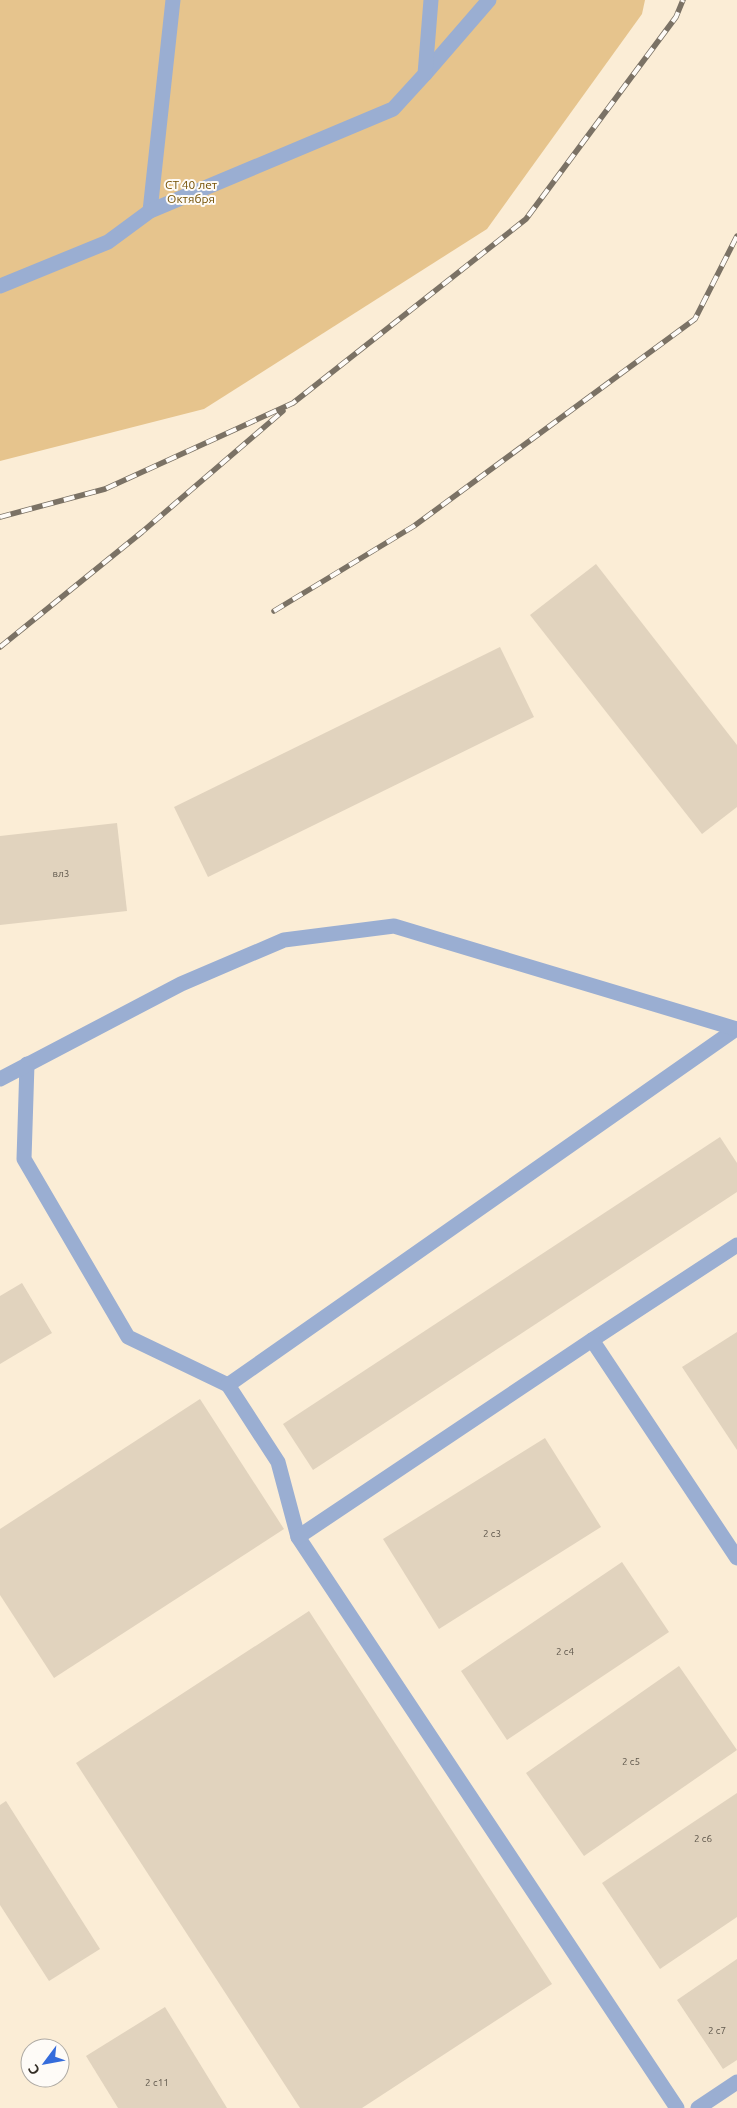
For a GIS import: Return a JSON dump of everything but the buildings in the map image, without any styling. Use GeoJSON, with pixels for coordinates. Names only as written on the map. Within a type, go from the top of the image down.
{"type":"FeatureCollection","features":[{"type":"Feature","properties":{"kind":"street"},"geometry":{"type":"LineString","coordinates":[[150,211],[172,0]]}},
{"type":"Feature","properties":{"kind":"street"},"geometry":{"type":"LineString","coordinates":[[425,74],[431,0]]}},
{"type":"Feature","properties":{"kind":"street"},"geometry":{"type":"LineString","coordinates":[[0,286],[108,242],[150,211],[393,109],[488,0]]}},
{"type":"Feature","properties":{"kind":"street"},"geometry":{"type":"LineString","coordinates":[[0,1079],[181,984],[284,940],[394,926],[737,1029]]}},
{"type":"Feature","properties":{"kind":"street"},"geometry":{"type":"LineString","coordinates":[[228,1385],[737,1029]]}},
{"type":"Feature","properties":{"kind":"street"},"geometry":{"type":"LineString","coordinates":[[26,1064],[24,1159],[128,1337],[228,1385],[278,1462],[298,1537],[677,2108]]}},
{"type":"Feature","properties":{"kind":"street"},"geometry":{"type":"LineString","coordinates":[[298,1537],[737,1245]]}},
{"type":"Feature","properties":{"kind":"street"},"geometry":{"type":"LineString","coordinates":[[592,1340],[737,1558]]}},
{"type":"Feature","properties":{"kind":"street"},"geometry":{"type":"LineString","coordinates":[[698,2108],[737,2082]]}},
{"type":"Feature","properties":{"kind":"green space","name":"СТ 40 лет Октября"},"geometry":{"type":"Polygon","coordinates":[[[0,0],[645,0],[642,14],[487,229],[204,409],[0,461],[0,0]]]}},
{"type":"Feature","properties":{"kind":"railway"},"geometry":{"type":"LineString","coordinates":[[0,517],[105,489],[293,403],[526,219],[676,17],[683,0]]}},
{"type":"Feature","properties":{"kind":"railway"},"geometry":{"type":"LineString","coordinates":[[274,611],[414,526],[695,319],[737,236]]}},
{"type":"Feature","properties":{"kind":"railway"},"geometry":{"type":"LineString","coordinates":[[0,647],[142,532],[283,411]]}}]}
